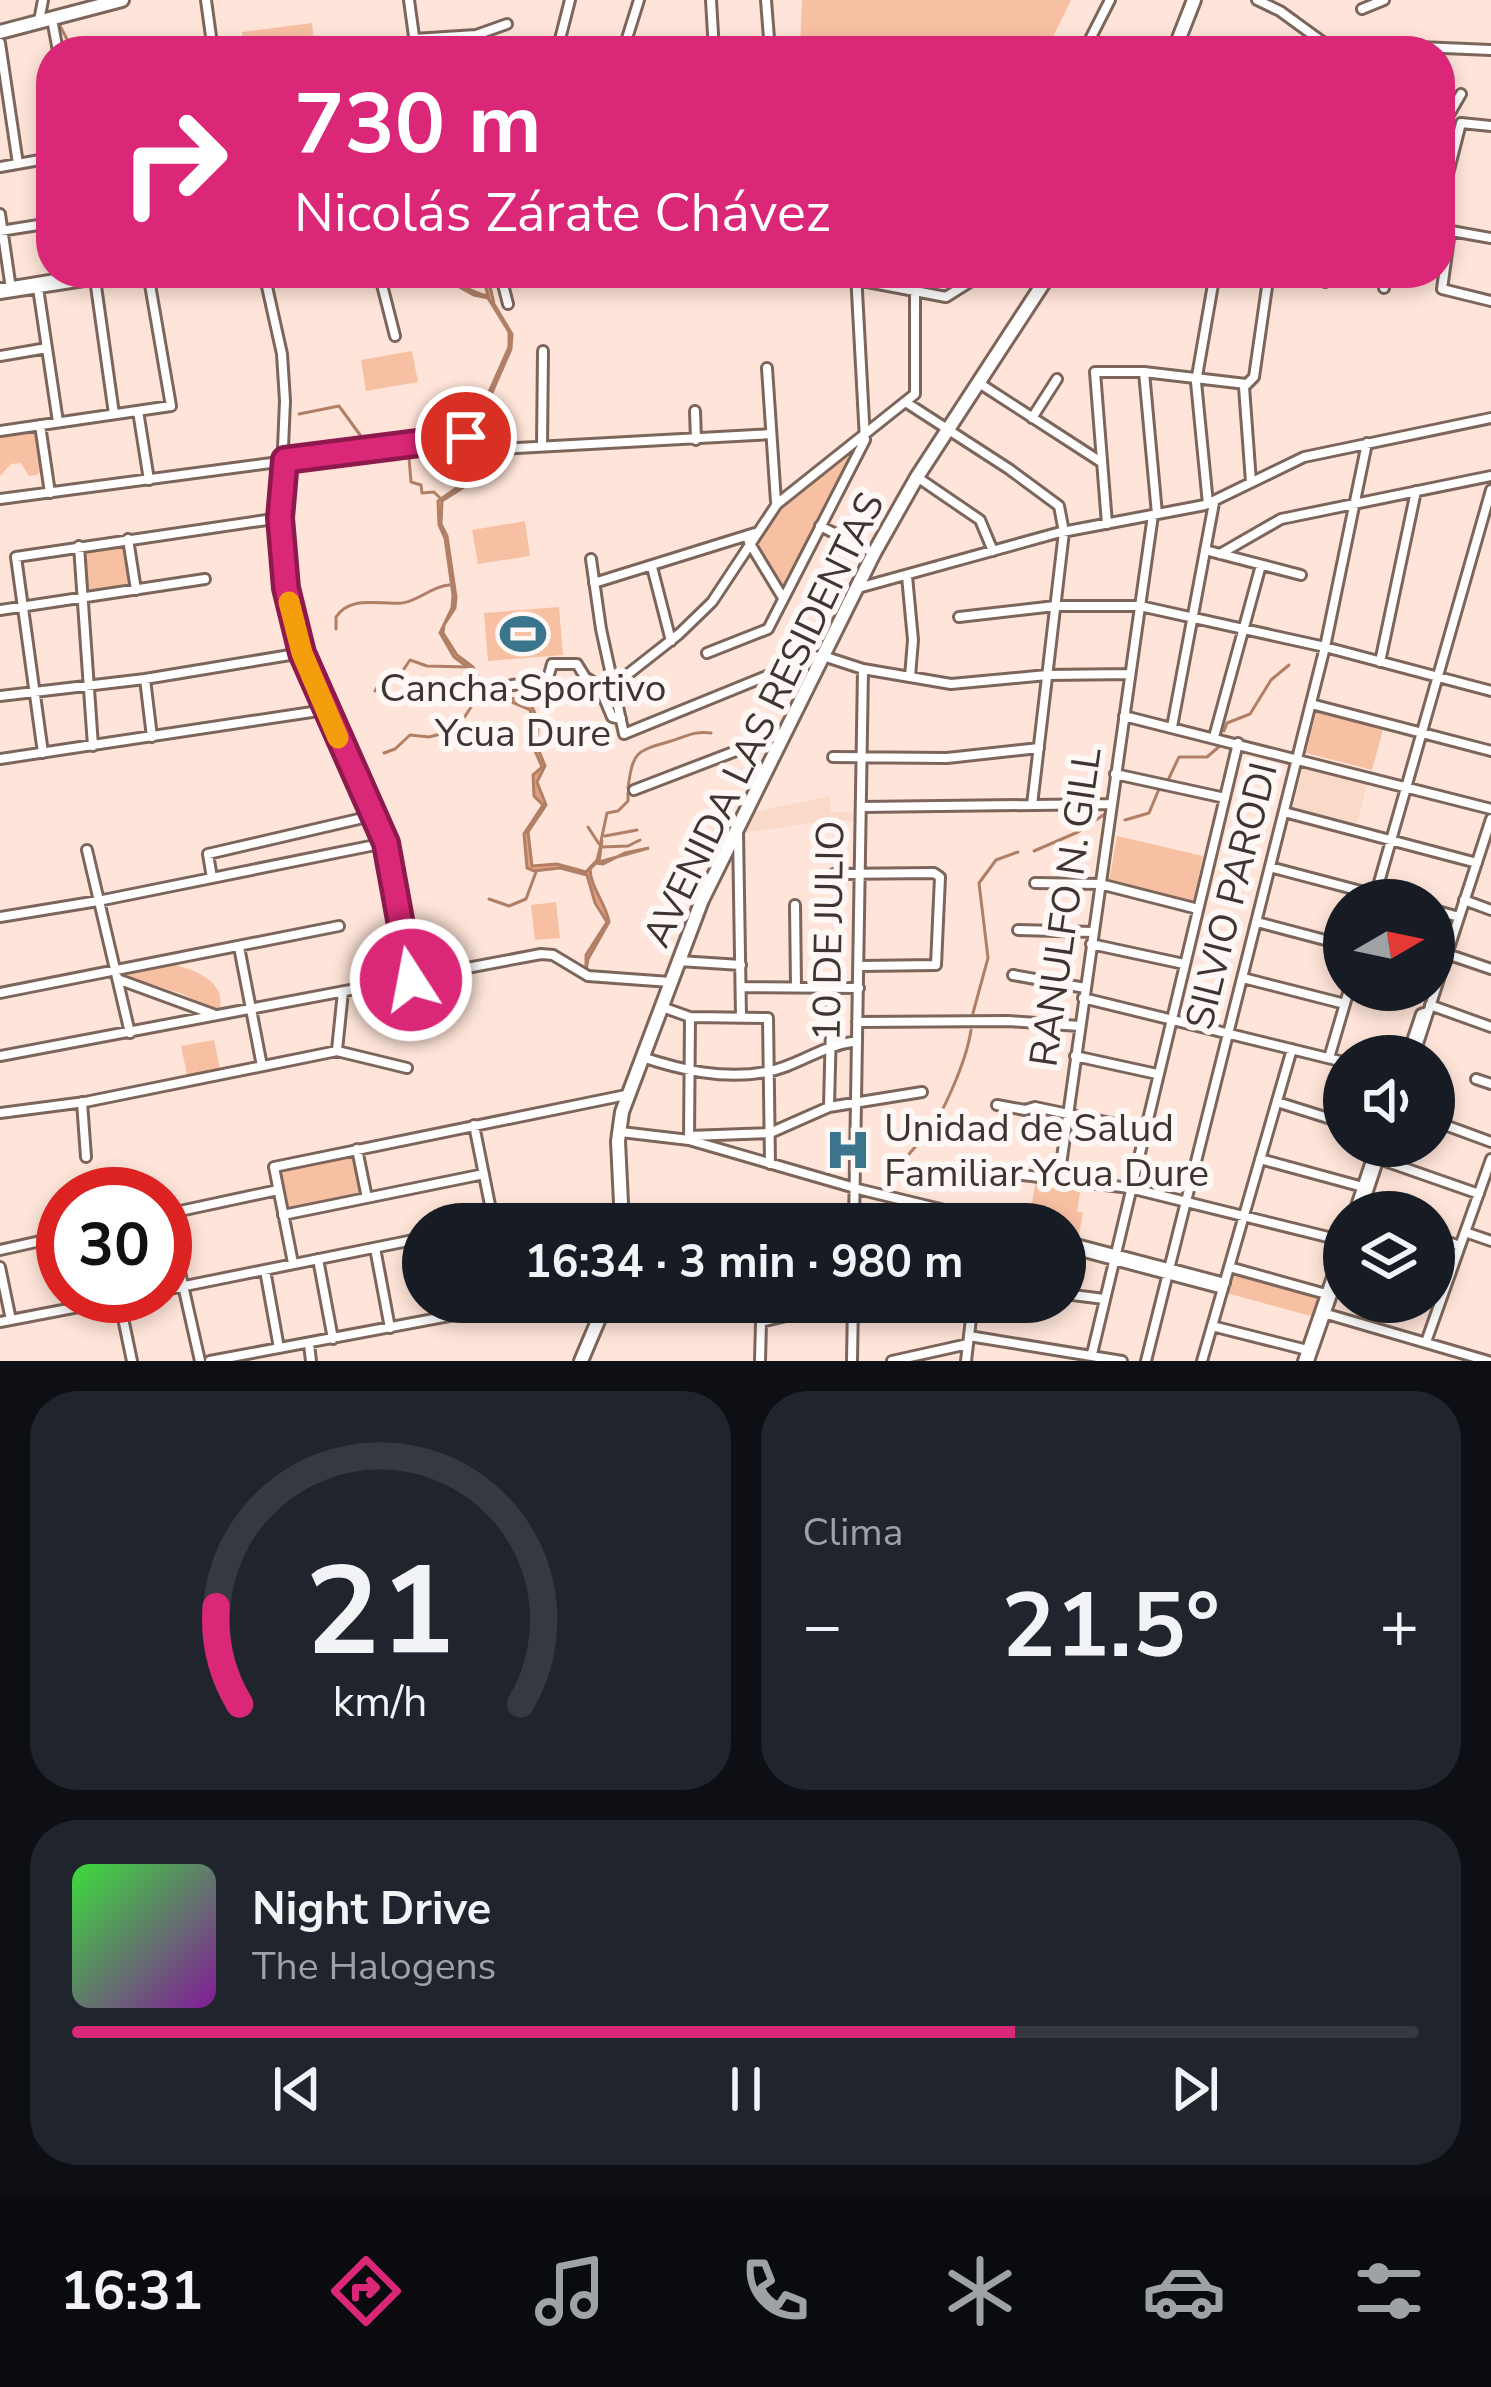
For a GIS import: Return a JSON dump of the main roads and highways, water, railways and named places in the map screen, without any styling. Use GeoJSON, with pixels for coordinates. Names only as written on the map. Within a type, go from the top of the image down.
{"type":"FeatureCollection","features":[{"type":"Feature","properties":{"kind":"main road"},"geometry":{"type":"LineString","coordinates":[[0,32],[122,0]]}},
{"type":"Feature","properties":{"kind":"main road"},"geometry":{"type":"LineString","coordinates":[[1180,36],[1194,0]]}},
{"type":"Feature","properties":{"kind":"main road","name":"AVENIDA LAS RESIDENTAS"},"geometry":{"type":"LineString","coordinates":[[621,1203],[618,1131],[626,1095],[702,900],[874,553],[917,477],[1040,288]]}},
{"type":"Feature","properties":{"kind":"main road"},"geometry":{"type":"LineString","coordinates":[[580,1361],[597,1323]]}},
{"type":"Feature","properties":{"kind":"waterway"},"geometry":{"type":"LineString","coordinates":[[59,24],[65,36]]}},
{"type":"Feature","properties":{"kind":"waterway"},"geometry":{"type":"LineString","coordinates":[[299,414],[339,406],[363,439],[378,440],[417,435],[456,415],[481,416]]}},
{"type":"Feature","properties":{"kind":"waterway"},"geometry":{"type":"LineString","coordinates":[[409,458],[411,482],[421,485],[422,493],[434,492],[440,498]]}},
{"type":"Feature","properties":{"kind":"waterway"},"geometry":{"type":"LineString","coordinates":[[336,629],[336,617],[349,606],[402,603],[449,585]]}},
{"type":"Feature","properties":{"kind":"waterway"},"geometry":{"type":"LineString","coordinates":[[375,691],[379,684],[396,681],[410,660],[427,666],[468,667]]}},
{"type":"Feature","properties":{"kind":"waterway"},"geometry":{"type":"LineString","coordinates":[[1224,731],[1227,723],[1250,714],[1271,680],[1289,665]]}},
{"type":"Feature","properties":{"kind":"waterway"},"geometry":{"type":"LineString","coordinates":[[384,753],[410,735],[429,737],[456,730],[477,698],[492,692]]}},
{"type":"Feature","properties":{"kind":"waterway"},"geometry":{"type":"LineString","coordinates":[[628,788],[638,754],[691,734],[711,733]]}},
{"type":"Feature","properties":{"kind":"waterway"},"geometry":{"type":"LineString","coordinates":[[1169,778],[1179,757],[1207,757],[1221,745]]}},
{"type":"Feature","properties":{"kind":"waterway"},"geometry":{"type":"LineString","coordinates":[[1125,820],[1149,813],[1159,789]]}},
{"type":"Feature","properties":{"kind":"waterway"},"geometry":{"type":"LineString","coordinates":[[601,841],[607,813],[618,811],[628,801],[628,793]]}},
{"type":"Feature","properties":{"kind":"waterway"},"geometry":{"type":"LineString","coordinates":[[1034,851],[1105,814]]}},
{"type":"Feature","properties":{"kind":"waterway"},"geometry":{"type":"LineString","coordinates":[[588,827],[599,844]]}},
{"type":"Feature","properties":{"kind":"waterway"},"geometry":{"type":"LineString","coordinates":[[605,836],[637,830]]}},
{"type":"Feature","properties":{"kind":"waterway"},"geometry":{"type":"LineString","coordinates":[[601,847],[628,846],[640,840]]}},
{"type":"Feature","properties":{"kind":"waterway"},"geometry":{"type":"LineString","coordinates":[[973,1013],[988,958],[979,883],[996,860],[1018,852]]}},
{"type":"Feature","properties":{"kind":"waterway"},"geometry":{"type":"LineString","coordinates":[[489,899],[509,906],[526,899],[536,872]]}},
{"type":"Feature","properties":{"kind":"waterway"},"geometry":{"type":"LineString","coordinates":[[892,1176],[938,1117],[971,1030]]}},
{"type":"Feature","properties":{"kind":"place","name":"Cancha Sportivo Ycua Dure"},"geometry":{"type":"Point","coordinates":[523,634]}},
{"type":"Feature","properties":{"kind":"place","name":"Unidad de Salud Familiar Ycua Dure"},"geometry":{"type":"Point","coordinates":[848,1150]}}]}
